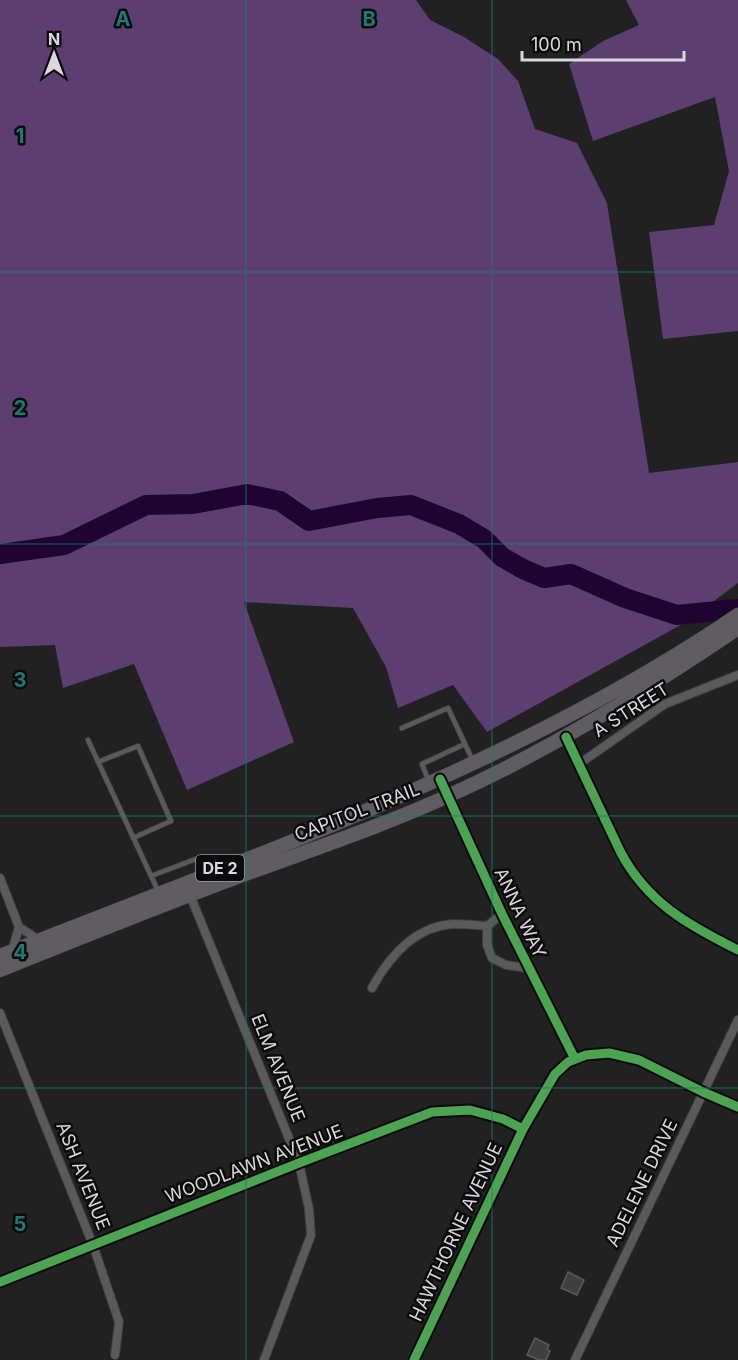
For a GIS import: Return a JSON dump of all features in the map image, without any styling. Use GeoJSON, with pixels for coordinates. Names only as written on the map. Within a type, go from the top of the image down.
{"type":"FeatureCollection","features":[{"type":"Feature","properties":{"kind":"main road","name":"CAPITOL TRAIL"},"geometry":{"type":"LineString","coordinates":[[0,970],[190,895],[340,840],[448,796],[566,737],[673,665],[738,615]]}},
{"type":"Feature","properties":{"kind":"main road","name":"CAPITOL TRAIL"},"geometry":{"type":"LineString","coordinates":[[6,953],[435,781],[673,665],[738,628]]}},
{"type":"Feature","properties":{"kind":"street","name":"A STREET"},"geometry":{"type":"LineString","coordinates":[[579,764],[665,704],[738,675]]}},
{"type":"Feature","properties":{"kind":"street"},"geometry":{"type":"LineString","coordinates":[[566,737],[630,870],[643,886],[673,914],[738,950]]}},
{"type":"Feature","properties":{"kind":"street","name":"ANNA WAY"},"geometry":{"type":"LineString","coordinates":[[435,781],[448,796],[527,968],[574,1059]]}},
{"type":"Feature","properties":{"kind":"street"},"geometry":{"type":"LineString","coordinates":[[0,878],[19,927],[39,940]]}},
{"type":"Feature","properties":{"kind":"street","name":"ELM AVENUE"},"geometry":{"type":"LineString","coordinates":[[190,895],[299,1163],[309,1209],[311,1235],[264,1360]]}},
{"type":"Feature","properties":{"kind":"street"},"geometry":{"type":"LineString","coordinates":[[372,988],[391,957],[401,947],[421,934],[453,924],[487,926],[502,914]]}},
{"type":"Feature","properties":{"kind":"street"},"geometry":{"type":"LineString","coordinates":[[487,926],[487,945],[492,958],[506,965],[527,968]]}},
{"type":"Feature","properties":{"kind":"street"},"geometry":{"type":"LineString","coordinates":[[6,953],[19,927]]}},
{"type":"Feature","properties":{"kind":"street","name":"ASH AVENUE"},"geometry":{"type":"LineString","coordinates":[[0,1013],[93,1245],[119,1322],[115,1355]]}},
{"type":"Feature","properties":{"kind":"street","name":"ADELENE DRIVE"},"geometry":{"type":"LineString","coordinates":[[575,1360],[738,1020]]}},
{"type":"Feature","properties":{"kind":"street"},"geometry":{"type":"LineString","coordinates":[[574,1059],[586,1055],[609,1053],[639,1060],[738,1107]]}},
{"type":"Feature","properties":{"kind":"street","name":"HAWTHORNE AVENUE"},"geometry":{"type":"LineString","coordinates":[[414,1360],[523,1129],[555,1074],[574,1059]]}},
{"type":"Feature","properties":{"kind":"street","name":"WOODLAWN AVENUE"},"geometry":{"type":"LineString","coordinates":[[0,1282],[432,1112],[470,1110],[503,1119],[523,1129]]}},
{"type":"Feature","properties":{"kind":"lane"},"geometry":{"type":"LineString","coordinates":[[402,728],[448,708],[474,763]]}},
{"type":"Feature","properties":{"kind":"lane"},"geometry":{"type":"LineString","coordinates":[[88,740],[159,893]]}},
{"type":"Feature","properties":{"kind":"lane"},"geometry":{"type":"LineString","coordinates":[[435,781],[422,764],[465,744]]}},
{"type":"Feature","properties":{"kind":"lane"},"geometry":{"type":"LineString","coordinates":[[98,762],[138,746],[171,821],[133,838]]}},
{"type":"Feature","properties":{"kind":"lane"},"geometry":{"type":"LineString","coordinates":[[151,876],[196,859],[206,874]]}},
{"type":"Feature","properties":{"kind":"shaded area"},"geometry":{"type":"Polygon","coordinates":[[[0,0],[416,0],[430,20],[464,37],[498,59],[518,81],[535,129],[577,143],[607,203],[649,473],[738,462],[738,583],[686,622],[487,732],[453,685],[398,708],[386,667],[353,608],[244,602],[294,742],[187,790],[134,664],[63,688],[55,645],[0,647],[0,0]]]}},
{"type":"Feature","properties":{"kind":"shaded area"},"geometry":{"type":"Polygon","coordinates":[[[626,0],[738,0],[738,331],[663,339],[649,232],[714,225],[729,171],[715,97],[593,141],[569,64],[603,41],[639,25],[626,0]]]}},
{"type":"Feature","properties":{"kind":"building"},"geometry":{"type":"Polygon","coordinates":[[[568,1272],[584,1280],[577,1295],[561,1288],[568,1272]]]}},
{"type":"Feature","properties":{"kind":"building"},"geometry":{"type":"Polygon","coordinates":[[[535,1338],[549,1345],[547,1349],[550,1351],[546,1360],[527,1355],[535,1338]]]}},
{"type":"Feature","properties":{"kind":"waterway"},"geometry":{"type":"LineString","coordinates":[[0,554],[64,545],[146,505],[193,504],[247,494],[280,501],[309,521],[377,508],[411,505],[459,524],[484,539],[502,557],[544,578],[571,574],[625,598],[677,615],[738,609]]}},
{"type":"Feature","properties":{"kind":"cycle path"},"geometry":{"type":"LineString","coordinates":[[566,737],[621,853],[644,886],[686,922],[738,950]]}},
{"type":"Feature","properties":{"kind":"cycle path"},"geometry":{"type":"LineString","coordinates":[[440,779],[502,914],[575,1059]]}},
{"type":"Feature","properties":{"kind":"cycle path"},"geometry":{"type":"LineString","coordinates":[[414,1360],[523,1129],[555,1074],[568,1062],[586,1055],[609,1053],[639,1060],[738,1107]]}},
{"type":"Feature","properties":{"kind":"cycle path"},"geometry":{"type":"LineString","coordinates":[[0,1282],[432,1112],[470,1110],[503,1119],[523,1129]]}}]}
